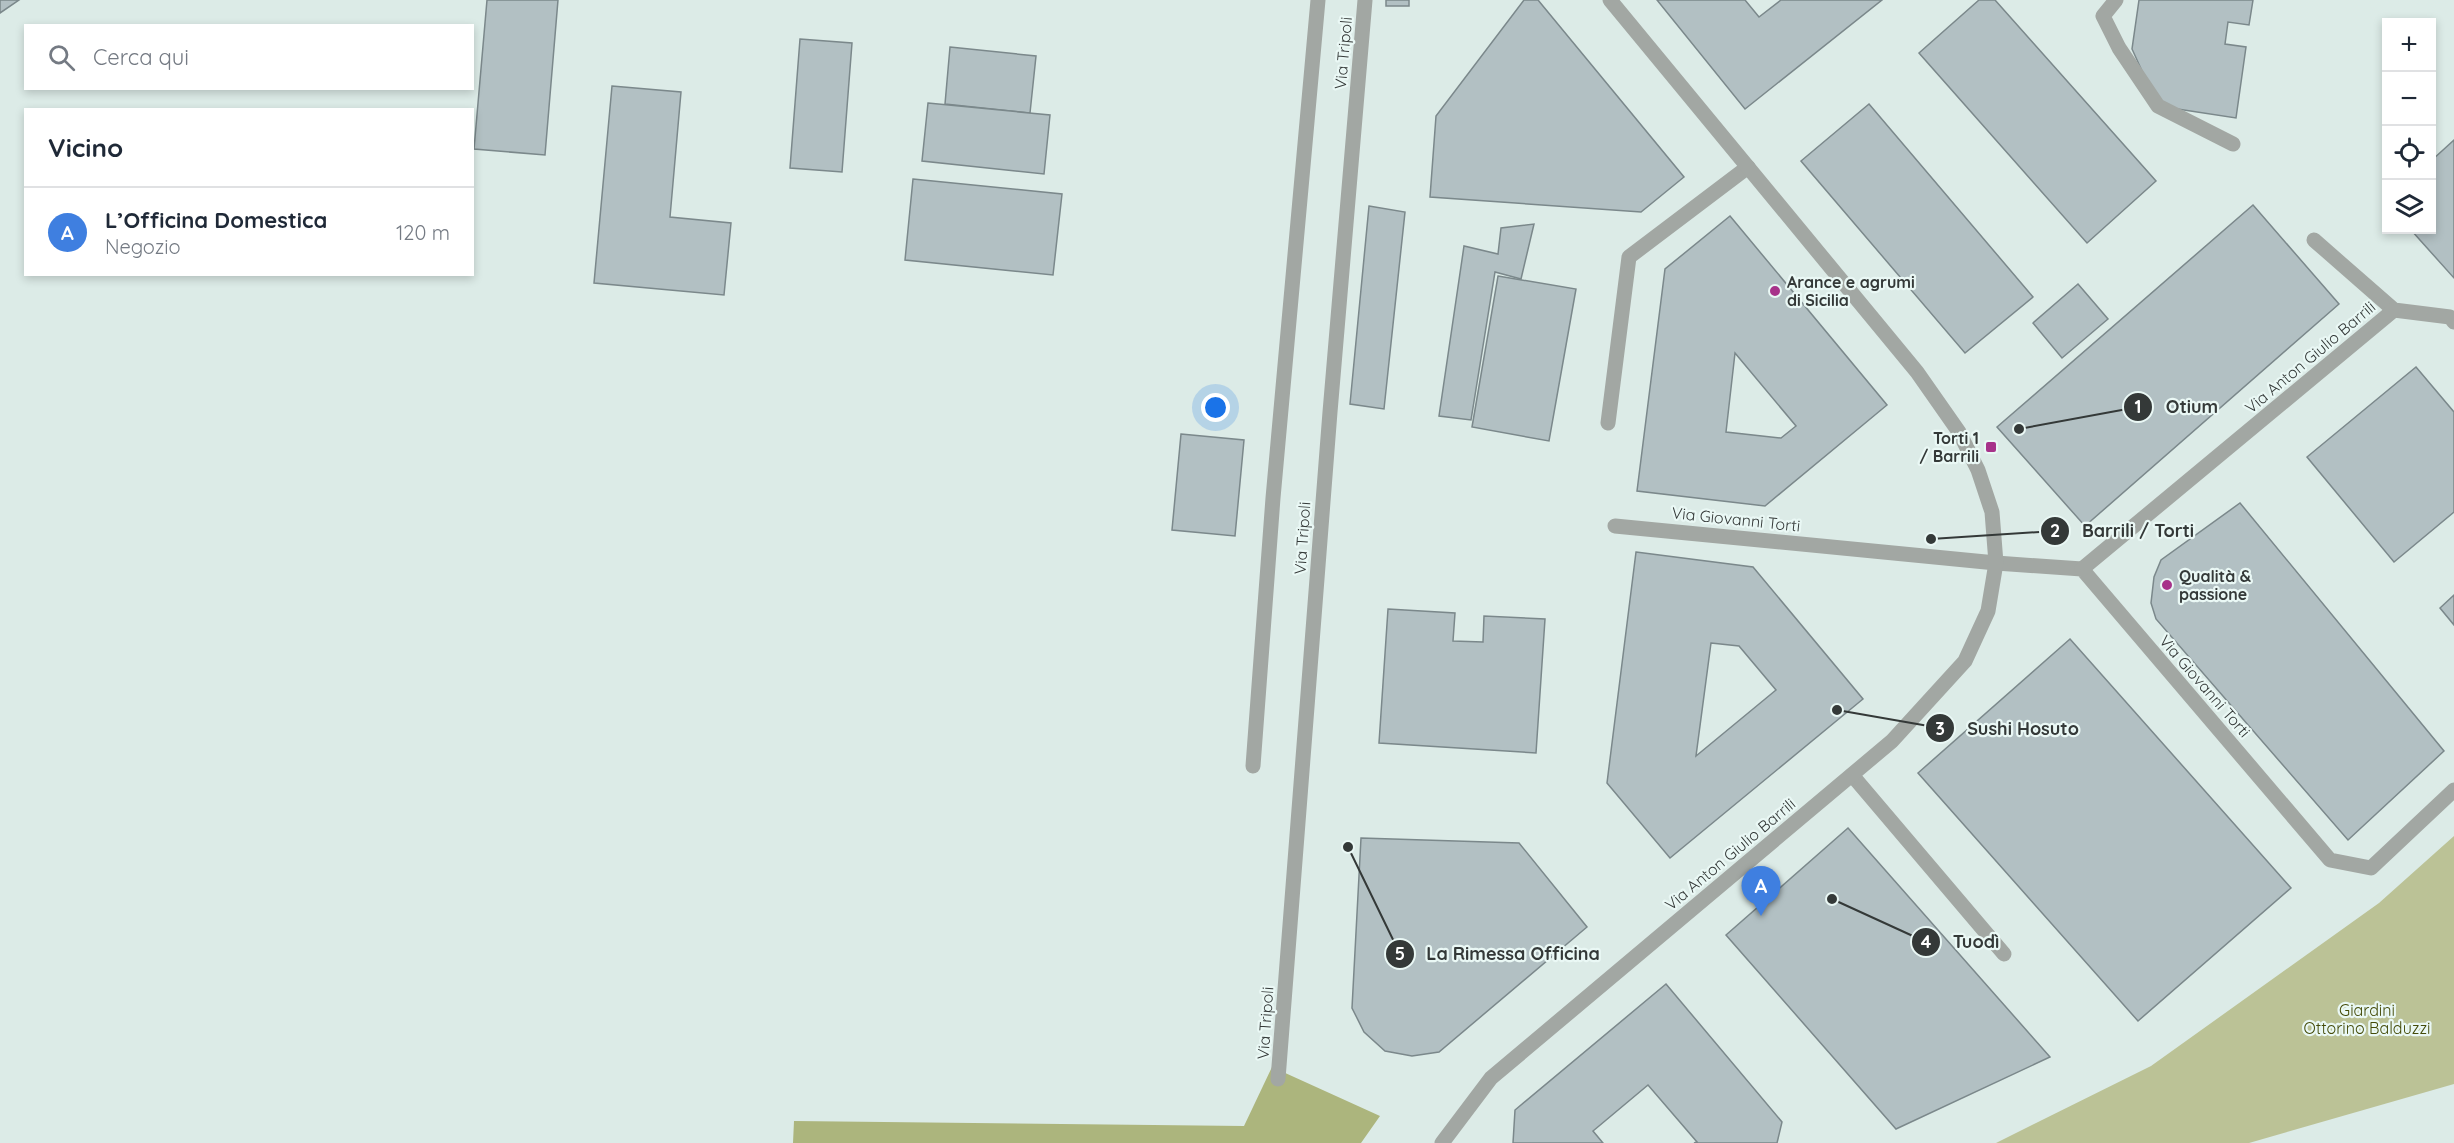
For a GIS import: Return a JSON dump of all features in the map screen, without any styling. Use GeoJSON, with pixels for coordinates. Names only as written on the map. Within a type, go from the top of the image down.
{"type":"FeatureCollection","features":[{"type":"Feature","properties":{"kind":"street"},"geometry":{"type":"LineString","coordinates":[[1253,766],[1273,498],[1318,0]]}},
{"type":"Feature","properties":{"kind":"street","name":"Via Tripoli"},"geometry":{"type":"LineString","coordinates":[[1278,1079],[1365,0]]}},
{"type":"Feature","properties":{"kind":"street"},"geometry":{"type":"LineString","coordinates":[[1610,0],[1917,372],[1959,432],[1978,470],[1992,512],[1996,563]]}},
{"type":"Feature","properties":{"kind":"street"},"geometry":{"type":"LineString","coordinates":[[2116,0],[2103,16],[2118,48],[2158,106],[2233,144]]}},
{"type":"Feature","properties":{"kind":"street"},"geometry":{"type":"LineString","coordinates":[[1608,423],[1629,257],[1748,167]]}},
{"type":"Feature","properties":{"kind":"street"},"geometry":{"type":"LineString","coordinates":[[2314,240],[2394,310],[2450,317],[2454,322]]}},
{"type":"Feature","properties":{"kind":"street","name":"Via Anton Giulio Barrili"},"geometry":{"type":"LineString","coordinates":[[2082,569],[2394,310]]}},
{"type":"Feature","properties":{"kind":"street","name":"Via Giovanni Torti"},"geometry":{"type":"LineString","coordinates":[[1615,526],[1996,563],[2082,569],[2330,860],[2371,868],[2454,790]]}},
{"type":"Feature","properties":{"kind":"street","name":"Via Anton Giulio Barrili"},"geometry":{"type":"LineString","coordinates":[[1442,1143],[1491,1078],[1892,741],[1965,661],[1988,611],[1996,563]]}},
{"type":"Feature","properties":{"kind":"street"},"geometry":{"type":"LineString","coordinates":[[1852,775],[2004,954]]}},
{"type":"Feature","properties":{"kind":"green space","name":"Giardini Ottorino Balduzzi"},"geometry":{"type":"Polygon","coordinates":[[[2454,836],[2454,1084],[2249,1143],[1996,1143],[2151,1066],[2379,903],[2454,836]]]}},
{"type":"Feature","properties":{"kind":"green space"},"geometry":{"type":"Polygon","coordinates":[[[1272,1067],[1380,1116],[1361,1143],[793,1143],[794,1121],[1244,1126],[1272,1067]]]}},
{"type":"Feature","properties":{"kind":"building"},"geometry":{"type":"Polygon","coordinates":[[[0,0],[19,0],[0,13],[0,0]]]}},
{"type":"Feature","properties":{"kind":"building"},"geometry":{"type":"Polygon","coordinates":[[[487,0],[558,0],[545,155],[474,149],[487,0]]]}},
{"type":"Feature","properties":{"kind":"building"},"geometry":{"type":"Polygon","coordinates":[[[1386,0],[1409,0],[1409,6],[1386,6],[1386,0]]]}},
{"type":"Feature","properties":{"kind":"building"},"geometry":{"type":"Polygon","coordinates":[[[1524,0],[1538,0],[1684,177],[1641,212],[1430,197],[1436,116],[1524,0]]]}},
{"type":"Feature","properties":{"kind":"building"},"geometry":{"type":"Polygon","coordinates":[[[1657,0],[1745,0],[1759,17],[1781,0],[1882,0],[1745,109],[1657,0]]]}},
{"type":"Feature","properties":{"kind":"building"},"geometry":{"type":"Polygon","coordinates":[[[1979,0],[1995,0],[2156,181],[2087,243],[1919,53],[1979,0]]]}},
{"type":"Feature","properties":{"kind":"building"},"geometry":{"type":"Polygon","coordinates":[[[2139,0],[2253,0],[2249,25],[2228,22],[2225,44],[2246,47],[2236,118],[2158,106],[2132,49],[2139,0]]]}},
{"type":"Feature","properties":{"kind":"building"},"geometry":{"type":"Polygon","coordinates":[[[800,39],[852,43],[842,172],[790,168],[800,39]]]}},
{"type":"Feature","properties":{"kind":"building"},"geometry":{"type":"Polygon","coordinates":[[[950,47],[1036,56],[1030,113],[945,104],[950,47]]]}},
{"type":"Feature","properties":{"kind":"building"},"geometry":{"type":"Polygon","coordinates":[[[612,86],[681,92],[670,217],[731,223],[724,295],[594,283],[612,86]]]}},
{"type":"Feature","properties":{"kind":"building"},"geometry":{"type":"Polygon","coordinates":[[[928,103],[1050,115],[1044,174],[922,161],[928,103]]]}},
{"type":"Feature","properties":{"kind":"building"},"geometry":{"type":"Polygon","coordinates":[[[1869,104],[2033,297],[1965,353],[1801,161],[1869,104]]]}},
{"type":"Feature","properties":{"kind":"building"},"geometry":{"type":"Polygon","coordinates":[[[2454,140],[2454,278],[2415,234],[2436,234],[2436,156],[2454,140]]]}},
{"type":"Feature","properties":{"kind":"building"},"geometry":{"type":"Polygon","coordinates":[[[913,179],[1062,194],[1053,275],[905,260],[913,179]]]}},
{"type":"Feature","properties":{"kind":"building"},"geometry":{"type":"Polygon","coordinates":[[[2253,205],[2339,304],[2085,526],[1997,427],[2253,205]]]}},
{"type":"Feature","properties":{"kind":"building"},"geometry":{"type":"Polygon","coordinates":[[[1369,206],[1405,212],[1384,409],[1350,404],[1369,206]]]}},
{"type":"Feature","properties":{"kind":"building"},"geometry":{"type":"Polygon","coordinates":[[[1730,216],[1887,405],[1765,506],[1637,491],[1665,269],[1730,216]],[[1735,353],[1726,432],[1781,438],[1796,426],[1735,353]]]}},
{"type":"Feature","properties":{"kind":"building"},"geometry":{"type":"Polygon","coordinates":[[[1534,224],[1521,279],[1495,272],[1471,420],[1439,416],[1464,246],[1498,254],[1501,228],[1534,224]]]}},
{"type":"Feature","properties":{"kind":"building"},"geometry":{"type":"Polygon","coordinates":[[[1498,276],[1576,289],[1549,441],[1472,427],[1498,276]]]}},
{"type":"Feature","properties":{"kind":"building"},"geometry":{"type":"Polygon","coordinates":[[[2078,284],[2108,319],[2062,358],[2033,323],[2078,284]]]}},
{"type":"Feature","properties":{"kind":"building"},"geometry":{"type":"Polygon","coordinates":[[[2416,367],[2454,412],[2454,512],[2394,562],[2307,457],[2416,367]]]}},
{"type":"Feature","properties":{"kind":"building"},"geometry":{"type":"Polygon","coordinates":[[[1181,434],[1244,440],[1235,536],[1172,530],[1181,434]]]}},
{"type":"Feature","properties":{"kind":"building"},"geometry":{"type":"Polygon","coordinates":[[[2240,503],[2444,751],[2348,840],[2156,619],[2151,603],[2154,577],[2161,560],[2240,503]]]}},
{"type":"Feature","properties":{"kind":"building"},"geometry":{"type":"Polygon","coordinates":[[[1636,552],[1753,567],[1863,699],[1670,858],[1607,783],[1636,552]],[[1711,643],[1696,756],[1776,690],[1739,646],[1711,643]]]}},
{"type":"Feature","properties":{"kind":"building"},"geometry":{"type":"Polygon","coordinates":[[[2454,595],[2454,625],[2440,608],[2454,595]]]}},
{"type":"Feature","properties":{"kind":"building"},"geometry":{"type":"Polygon","coordinates":[[[1388,609],[1455,613],[1453,641],[1483,642],[1484,616],[1545,619],[1536,753],[1379,743],[1388,609]]]}},
{"type":"Feature","properties":{"kind":"building"},"geometry":{"type":"Polygon","coordinates":[[[2070,639],[2291,888],[2138,1021],[1918,773],[2070,639]]]}},
{"type":"Feature","properties":{"kind":"building"},"geometry":{"type":"Polygon","coordinates":[[[1848,828],[2050,1057],[1896,1129],[1726,935],[1848,828]]]}},
{"type":"Feature","properties":{"kind":"building"},"geometry":{"type":"Polygon","coordinates":[[[1361,838],[1519,843],[1587,927],[1439,1052],[1412,1056],[1385,1051],[1364,1032],[1352,1008],[1361,838]]]}},
{"type":"Feature","properties":{"kind":"building"},"geometry":{"type":"Polygon","coordinates":[[[1666,984],[1782,1122],[1777,1143],[1694,1143],[1697,1142],[1648,1085],[1593,1131],[1603,1143],[1513,1143],[1515,1110],[1666,984]]]}},
{"type":"Feature","properties":{"kind":"place","name":"Arance e agrumi di Sicilia"},"geometry":{"type":"Point","coordinates":[1775,291]}},
{"type":"Feature","properties":{"kind":"place","name":"Otium"},"geometry":{"type":"Point","coordinates":[2019,429]}},
{"type":"Feature","properties":{"kind":"place","name":"Torti 1 / Barrili"},"geometry":{"type":"Point","coordinates":[1991,447]}},
{"type":"Feature","properties":{"kind":"place","name":"Barrili / Torti"},"geometry":{"type":"Point","coordinates":[1931,539]}},
{"type":"Feature","properties":{"kind":"place","name":"Qualità & passione"},"geometry":{"type":"Point","coordinates":[2167,585]}},
{"type":"Feature","properties":{"kind":"place","name":"Sushi Hosuto"},"geometry":{"type":"Point","coordinates":[1837,710]}},
{"type":"Feature","properties":{"kind":"place","name":"La Rimessa Officina"},"geometry":{"type":"Point","coordinates":[1348,847]}},
{"type":"Feature","properties":{"kind":"place","name":"Tuodì"},"geometry":{"type":"Point","coordinates":[1832,899]}},
{"type":"Feature","properties":{"kind":"place","name":"L’Officina Domestica"},"geometry":{"type":"Point","coordinates":[1761,916]}}]}
